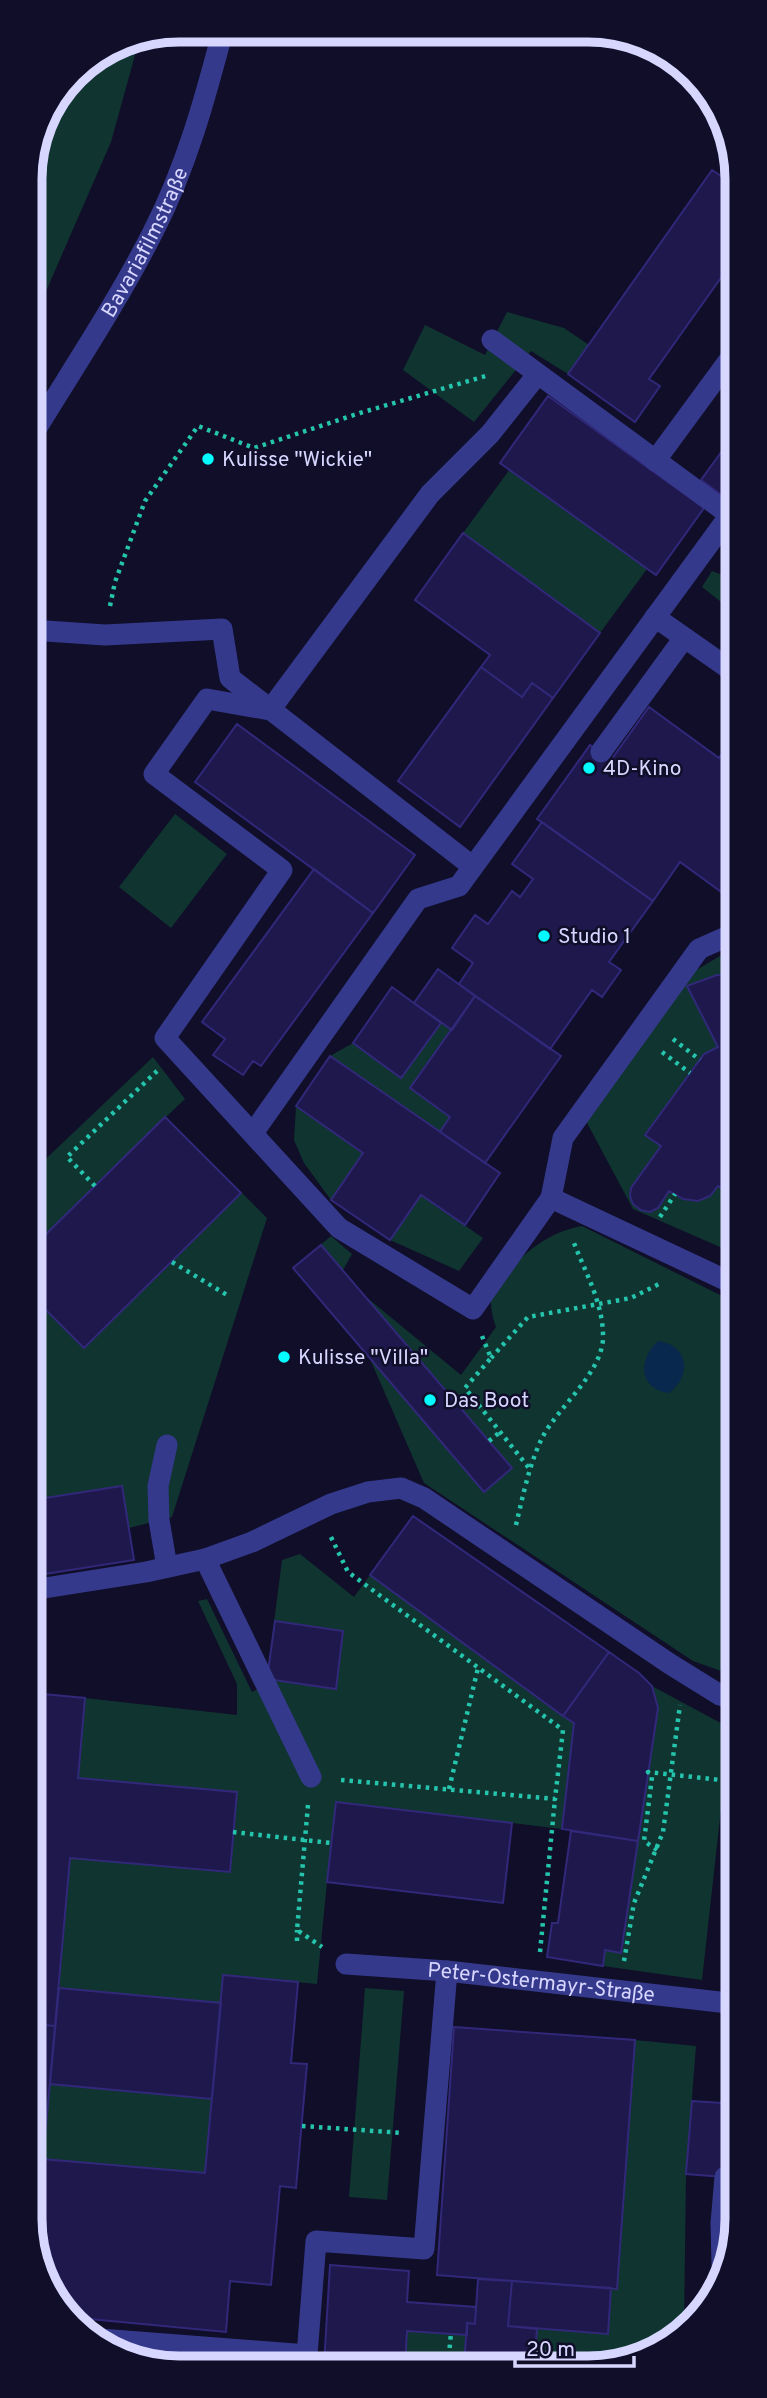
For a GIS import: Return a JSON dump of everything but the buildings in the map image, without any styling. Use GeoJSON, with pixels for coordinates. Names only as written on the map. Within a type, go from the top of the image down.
{"type":"FeatureCollection","features":[{"type":"Feature","properties":{"kind":"street","name":"Bavariafilmstraße"},"geometry":{"type":"LineString","coordinates":[[42,420],[109,312],[154,230],[202,111],[220,42]]}},
{"type":"Feature","properties":{"kind":"street"},"geometry":{"type":"LineString","coordinates":[[492,340],[725,511]]}},
{"type":"Feature","properties":{"kind":"street"},"geometry":{"type":"LineString","coordinates":[[655,461],[725,366]]}},
{"type":"Feature","properties":{"kind":"street"},"geometry":{"type":"LineString","coordinates":[[270,710],[430,494],[490,434],[537,375]]}},
{"type":"Feature","properties":{"kind":"street"},"geometry":{"type":"LineString","coordinates":[[253,1133],[418,899],[458,886],[725,522]]}},
{"type":"Feature","properties":{"kind":"street"},"geometry":{"type":"LineString","coordinates":[[655,617],[725,666]]}},
{"type":"Feature","properties":{"kind":"street"},"geometry":{"type":"LineString","coordinates":[[42,631],[105,635],[222,629],[230,677],[472,866]]}},
{"type":"Feature","properties":{"kind":"street"},"geometry":{"type":"LineString","coordinates":[[601,752],[684,638]]}},
{"type":"Feature","properties":{"kind":"street"},"geometry":{"type":"LineString","coordinates":[[270,710],[207,699],[155,774],[282,870],[165,1038],[339,1228],[473,1309],[551,1198],[563,1138],[699,949],[725,937]]}},
{"type":"Feature","properties":{"kind":"street"},"geometry":{"type":"LineString","coordinates":[[551,1198],[725,1280]]}},
{"type":"Feature","properties":{"kind":"street"},"geometry":{"type":"LineString","coordinates":[[167,1446],[158,1486],[159,1520],[167,1567]]}},
{"type":"Feature","properties":{"kind":"street"},"geometry":{"type":"LineString","coordinates":[[42,1588],[205,1559],[252,1542],[318,1511],[368,1492],[401,1488],[424,1498],[506,1556],[684,1673],[725,1697]]}},
{"type":"Feature","properties":{"kind":"street"},"geometry":{"type":"LineString","coordinates":[[205,1559],[311,1777]]}},
{"type":"Feature","properties":{"kind":"street","name":"Peter-Ostermayr-Straße"},"geometry":{"type":"LineString","coordinates":[[346,1964],[447,1971],[725,2003]]}},
{"type":"Feature","properties":{"kind":"street"},"geometry":{"type":"LineString","coordinates":[[307,2356],[316,2241],[424,2249],[447,1971]]}},
{"type":"Feature","properties":{"kind":"street"},"geometry":{"type":"LineString","coordinates":[[722,2248],[725,2177]]}},
{"type":"Feature","properties":{"kind":"street"},"geometry":{"type":"LineString","coordinates":[[115,2341],[268,2356]]}},
{"type":"Feature","properties":{"kind":"path"},"geometry":{"type":"LineString","coordinates":[[105,635],[115,582],[145,502],[198,426],[254,448],[360,413],[490,375],[537,375]]}},
{"type":"Feature","properties":{"kind":"path"},"geometry":{"type":"LineString","coordinates":[[95,1186],[67,1157],[178,1051]]}},
{"type":"Feature","properties":{"kind":"path"},"geometry":{"type":"LineString","coordinates":[[664,1212],[675,1194]]}},
{"type":"Feature","properties":{"kind":"path"},"geometry":{"type":"LineString","coordinates":[[506,1556],[530,1469],[542,1437],[591,1373],[603,1341],[599,1304],[568,1228],[551,1198]]}},
{"type":"Feature","properties":{"kind":"path"},"geometry":{"type":"LineString","coordinates":[[172,1262],[227,1295]]}},
{"type":"Feature","properties":{"kind":"path"},"geometry":{"type":"LineString","coordinates":[[530,1469],[465,1388],[491,1357],[528,1317],[631,1298],[672,1278],[702,1269]]}},
{"type":"Feature","properties":{"kind":"path"},"geometry":{"type":"LineString","coordinates":[[473,1309],[491,1357]]}},
{"type":"Feature","properties":{"kind":"path"},"geometry":{"type":"LineString","coordinates":[[489,1441],[500,1432]]}},
{"type":"Feature","properties":{"kind":"path"},"geometry":{"type":"LineString","coordinates":[[318,1511],[348,1572],[563,1730],[537,1981]]}},
{"type":"Feature","properties":{"kind":"path"},"geometry":{"type":"LineString","coordinates":[[449,1789],[478,1668]]}},
{"type":"Feature","properties":{"kind":"path"},"geometry":{"type":"LineString","coordinates":[[621,1991],[634,1903],[663,1832],[684,1673]]}},
{"type":"Feature","properties":{"kind":"path"},"geometry":{"type":"LineString","coordinates":[[657,1850],[643,1841],[652,1777],[648,1772],[725,1781]]}},
{"type":"Feature","properties":{"kind":"path"},"geometry":{"type":"LineString","coordinates":[[297,1941],[311,1777],[555,1799]]}},
{"type":"Feature","properties":{"kind":"path"},"geometry":{"type":"LineString","coordinates":[[233,1832],[331,1843]]}},
{"type":"Feature","properties":{"kind":"path"},"geometry":{"type":"LineString","coordinates":[[297,1930],[346,1964]]}},
{"type":"Feature","properties":{"kind":"path"},"geometry":{"type":"LineString","coordinates":[[302,2126],[432,2135]]}},
{"type":"Feature","properties":{"kind":"path"},"geometry":{"type":"LineString","coordinates":[[450,2356],[451,2333]]}},
{"type":"Feature","properties":{"kind":"green space"},"geometry":{"type":"Polygon","coordinates":[[[137,49],[111,142],[42,300],[42,170],[52,126],[65,103],[95,70],[137,49]]]}},
{"type":"Feature","properties":{"kind":"green space"},"geometry":{"type":"Polygon","coordinates":[[[507,312],[564,328],[589,345],[568,374],[531,351],[474,422],[403,370],[425,325],[485,355],[507,312]]]}},
{"type":"Feature","properties":{"kind":"green space"},"geometry":{"type":"Polygon","coordinates":[[[510,469],[647,569],[600,633],[463,533],[510,469]]]}},
{"type":"Feature","properties":{"kind":"green space"},"geometry":{"type":"Polygon","coordinates":[[[712,571],[725,576],[725,605],[702,587],[712,571]]]}},
{"type":"Feature","properties":{"kind":"green space"},"geometry":{"type":"Polygon","coordinates":[[[175,814],[227,854],[171,928],[119,887],[175,814]]]}},
{"type":"Feature","properties":{"kind":"green space"},"geometry":{"type":"Polygon","coordinates":[[[725,953],[725,1249],[633,1209],[586,1121],[693,972],[725,953]]]}},
{"type":"Feature","properties":{"kind":"green space"},"geometry":{"type":"Polygon","coordinates":[[[441,1023],[452,1030],[410,1088],[450,1117],[440,1132],[330,1056],[353,1043],[401,1078],[441,1023]]]}},
{"type":"Feature","properties":{"kind":"green space"},"geometry":{"type":"Polygon","coordinates":[[[153,1057],[185,1099],[166,1117],[267,1218],[172,1517],[129,1528],[122,1486],[42,1498],[42,1163],[153,1057]]]}},
{"type":"Feature","properties":{"kind":"green space"},"geometry":{"type":"Polygon","coordinates":[[[296,1106],[363,1153],[331,1200],[304,1163],[294,1140],[296,1106]]]}},
{"type":"Feature","properties":{"kind":"green space"},"geometry":{"type":"Polygon","coordinates":[[[421,1195],[483,1238],[459,1271],[390,1240],[421,1195]]]}},
{"type":"Feature","properties":{"kind":"green space"},"geometry":{"type":"Polygon","coordinates":[[[582,1226],[725,1298],[725,1669],[721,1671],[693,1661],[424,1483],[370,1359],[293,1268],[331,1236],[352,1254],[343,1270],[365,1296],[461,1375],[496,1327],[491,1300],[497,1282],[526,1253],[543,1241],[582,1226]]]}},
{"type":"Feature","properties":{"kind":"green space"},"geometry":{"type":"Polygon","coordinates":[[[300,1554],[354,1597],[370,1575],[574,1723],[562,1829],[512,1823],[503,1903],[327,1882],[317,1984],[223,1975],[221,2003],[59,1988],[70,1858],[230,1872],[237,1792],[78,1778],[85,1698],[237,1715],[237,1684],[198,1601],[207,1599],[252,1692],[266,1685],[282,1560],[300,1554]]]}},
{"type":"Feature","properties":{"kind":"green space"},"geometry":{"type":"Polygon","coordinates":[[[652,1686],[725,1725],[725,1773],[702,1980],[603,1966],[605,1950],[621,1953],[658,1708],[652,1686]]]}},
{"type":"Feature","properties":{"kind":"green space"},"geometry":{"type":"Polygon","coordinates":[[[365,1988],[404,1991],[387,2200],[349,2197],[365,1988]]]}},
{"type":"Feature","properties":{"kind":"green space"},"geometry":{"type":"Polygon","coordinates":[[[635,2040],[696,2046],[686,2174],[684,2316],[657,2338],[624,2351],[606,2355],[535,2356],[537,2329],[608,2333],[611,2288],[617,2288],[635,2040]]]}},
{"type":"Feature","properties":{"kind":"green space"},"geometry":{"type":"Polygon","coordinates":[[[50,2084],[212,2099],[205,2173],[43,2159],[50,2084]]]}},
{"type":"Feature","properties":{"kind":"green space"},"geometry":{"type":"Polygon","coordinates":[[[407,2331],[467,2335],[465,2356],[406,2356],[407,2331]]]}},
{"type":"Feature","properties":{"kind":"water"},"geometry":{"type":"Polygon","coordinates":[[[658,1341],[676,1348],[684,1362],[681,1378],[669,1393],[651,1386],[644,1372],[647,1356],[658,1341]]]}},
{"type":"Feature","properties":{"kind":"place","name":"Kulisse \"Wickie\""},"geometry":{"type":"Point","coordinates":[208,459]}},
{"type":"Feature","properties":{"kind":"place","name":"4D-Kino"},"geometry":{"type":"Point","coordinates":[589,768]}},
{"type":"Feature","properties":{"kind":"place","name":"Studio 1"},"geometry":{"type":"Point","coordinates":[544,936]}},
{"type":"Feature","properties":{"kind":"place","name":"Kulisse \"Villa\""},"geometry":{"type":"Point","coordinates":[284,1357]}},
{"type":"Feature","properties":{"kind":"place","name":"Das Boot"},"geometry":{"type":"Point","coordinates":[430,1400]}}]}
